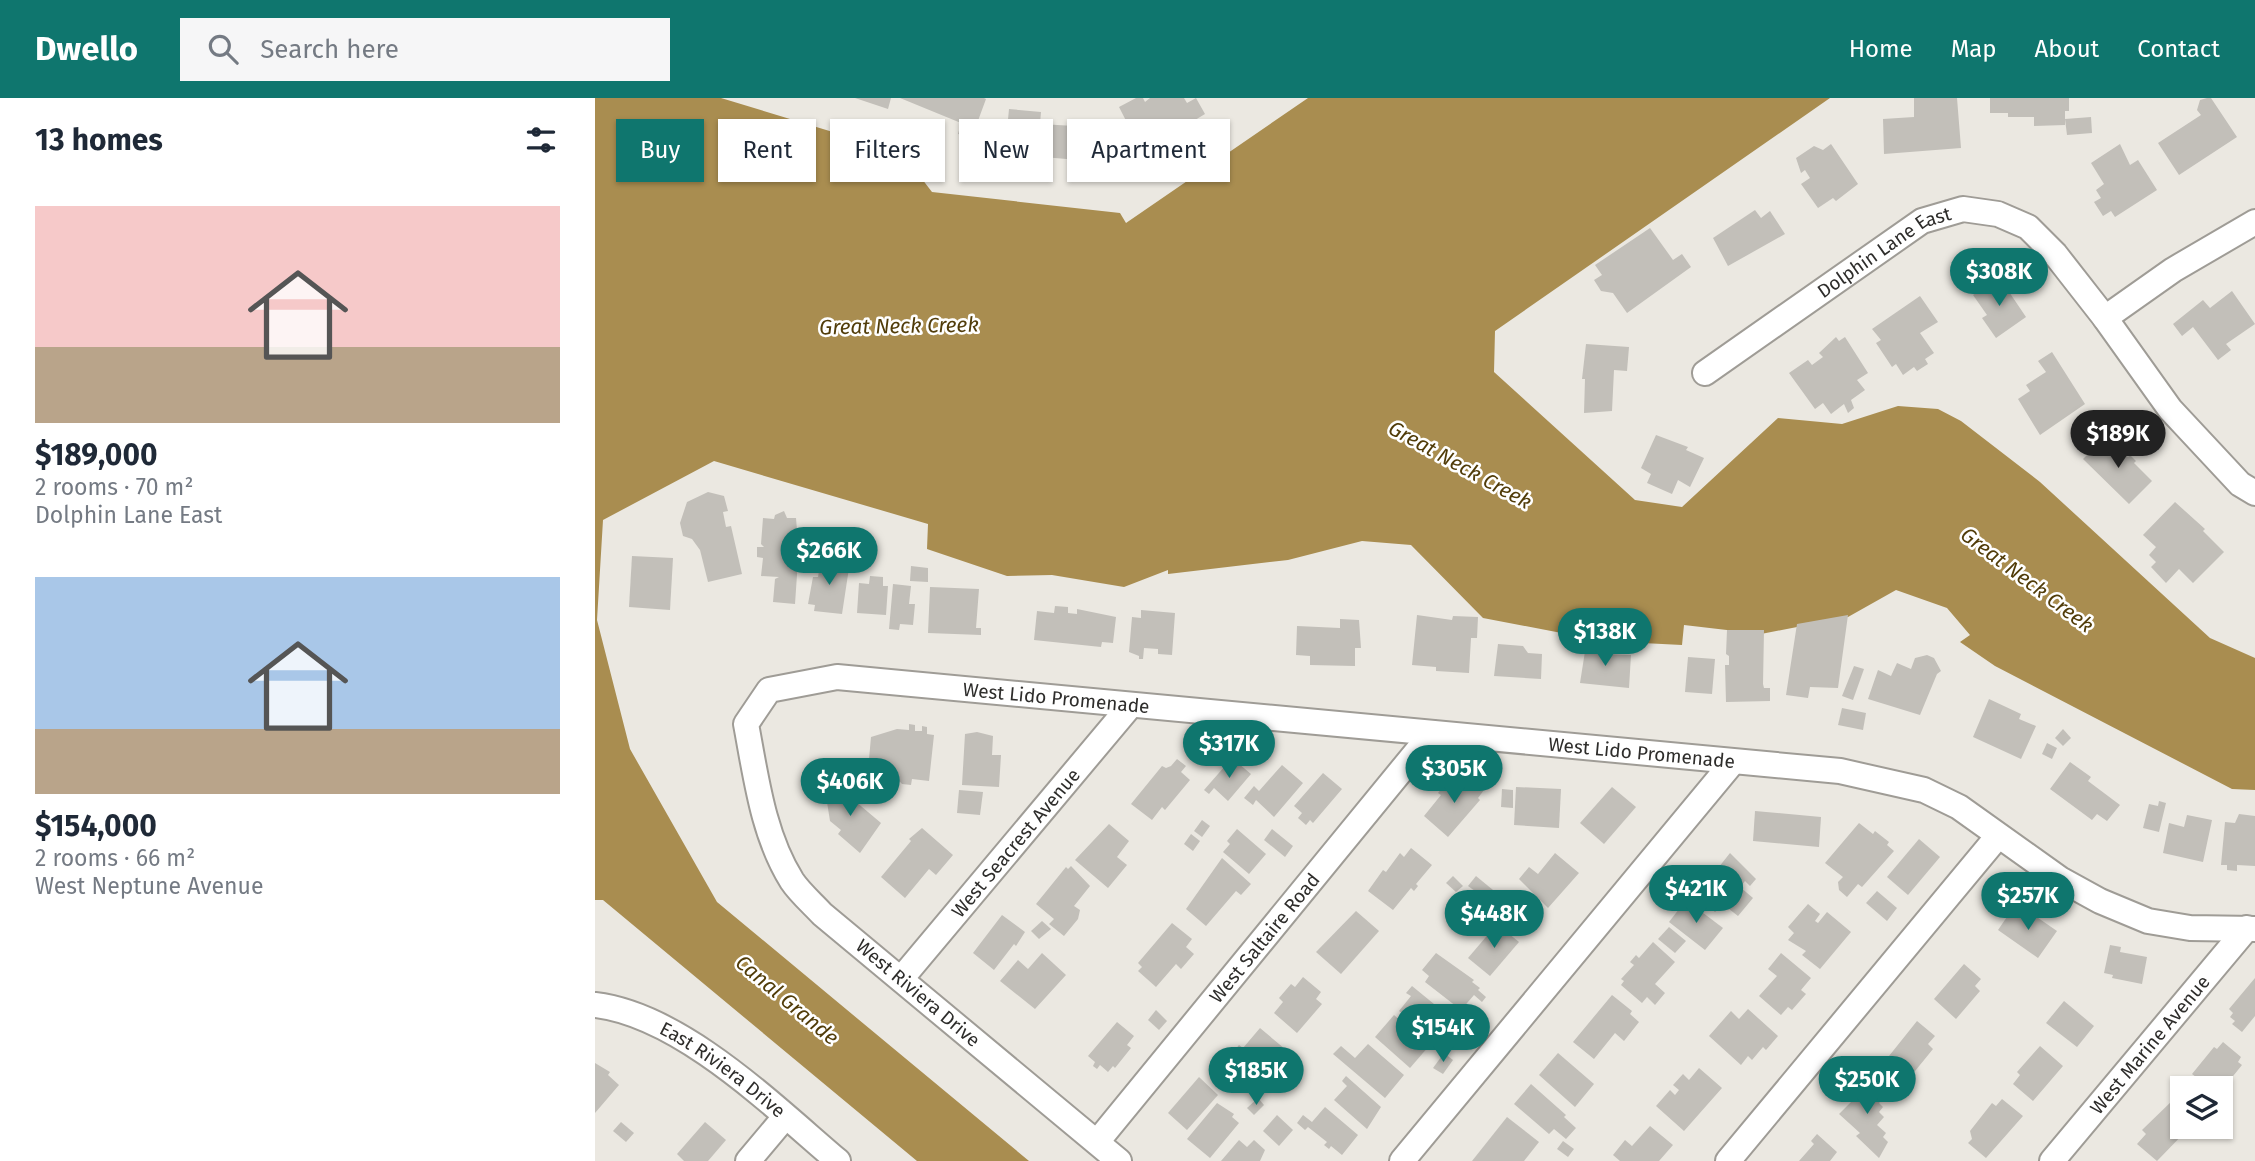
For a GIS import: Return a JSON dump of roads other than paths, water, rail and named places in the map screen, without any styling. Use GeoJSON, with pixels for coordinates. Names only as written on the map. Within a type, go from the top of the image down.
{"type":"FeatureCollection","features":[{"type":"Feature","properties":{"kind":"street","name":"Dolphin Lane East"},"geometry":{"type":"LineString","coordinates":[[1705,373],[1922,221],[1963,209],[1998,214],[2028,227],[2055,254],[2105,317],[2170,409],[2240,484],[2255,492]]}},
{"type":"Feature","properties":{"kind":"street"},"geometry":{"type":"LineString","coordinates":[[2105,317],[2173,270],[2255,222]]}},
{"type":"Feature","properties":{"kind":"street","name":"West Lido Promenade"},"geometry":{"type":"LineString","coordinates":[[759,794],[746,724],[769,690],[837,677],[1732,763],[1840,771],[1924,790],[1959,807],[2060,879],[2100,901],[2148,921],[2190,928],[2251,928]]}},
{"type":"Feature","properties":{"kind":"street","name":"West Seacrest Avenue"},"geometry":{"type":"LineString","coordinates":[[901,979],[1131,706]]}},
{"type":"Feature","properties":{"kind":"street","name":"West Saltaire Road"},"geometry":{"type":"LineString","coordinates":[[1097,1142],[1432,733]]}},
{"type":"Feature","properties":{"kind":"street"},"geometry":{"type":"LineString","coordinates":[[1402,1161],[1732,763]]}},
{"type":"Feature","properties":{"kind":"street","name":"West Riviera Drive"},"geometry":{"type":"LineString","coordinates":[[759,794],[773,842],[793,883],[822,914],[1119,1161]]}},
{"type":"Feature","properties":{"kind":"street"},"geometry":{"type":"LineString","coordinates":[[1728,1161],[1998,836]]}},
{"type":"Feature","properties":{"kind":"street","name":"West Marine Avenue"},"geometry":{"type":"LineString","coordinates":[[2052,1161],[2251,928]]}},
{"type":"Feature","properties":{"kind":"street","name":"East Riviera Drive"},"geometry":{"type":"LineString","coordinates":[[595,1005],[612,1007],[687,1039],[838,1161]]}},
{"type":"Feature","properties":{"kind":"street"},"geometry":{"type":"LineString","coordinates":[[748,1161],[785,1117]]}},
{"type":"Feature","properties":{"kind":"water"},"geometry":{"type":"Polygon","coordinates":[[[595,98],[721,98],[790,119],[718,119],[718,182],[816,182],[816,127],[830,131],[830,182],[924,182],[932,192],[1120,213],[1126,223],[1186,182],[1230,182],[1230,152],[1308,98],[1830,98],[1495,331],[1494,372],[1635,500],[1682,507],[1778,418],[1842,424],[1898,406],[1938,409],[1961,421],[2040,482],[2210,638],[2255,658],[2255,790],[2232,789],[1995,666],[1960,642],[1970,635],[1947,608],[1896,590],[1848,617],[1761,634],[1684,625],[1682,645],[1603,641],[1483,618],[1411,545],[1362,541],[1288,560],[1168,574],[1168,570],[1124,587],[1052,575],[1007,576],[927,549],[928,524],[714,461],[603,520],[597,620],[630,749],[717,902],[1029,1161],[917,1161],[603,900],[595,900],[595,98]]]}},
{"type":"Feature","properties":{"kind":"water label","name":"Great Neck Creek"},"geometry":{"type":"Point","coordinates":[899,326]}},
{"type":"Feature","properties":{"kind":"water label","name":"Great Neck Creek"},"geometry":{"type":"Point","coordinates":[1460,465]}},
{"type":"Feature","properties":{"kind":"water label","name":"Great Neck Creek"},"geometry":{"type":"Point","coordinates":[2027,580]}},
{"type":"Feature","properties":{"kind":"water label","name":"Canal Grande"},"geometry":{"type":"Point","coordinates":[787,1000]}}]}
